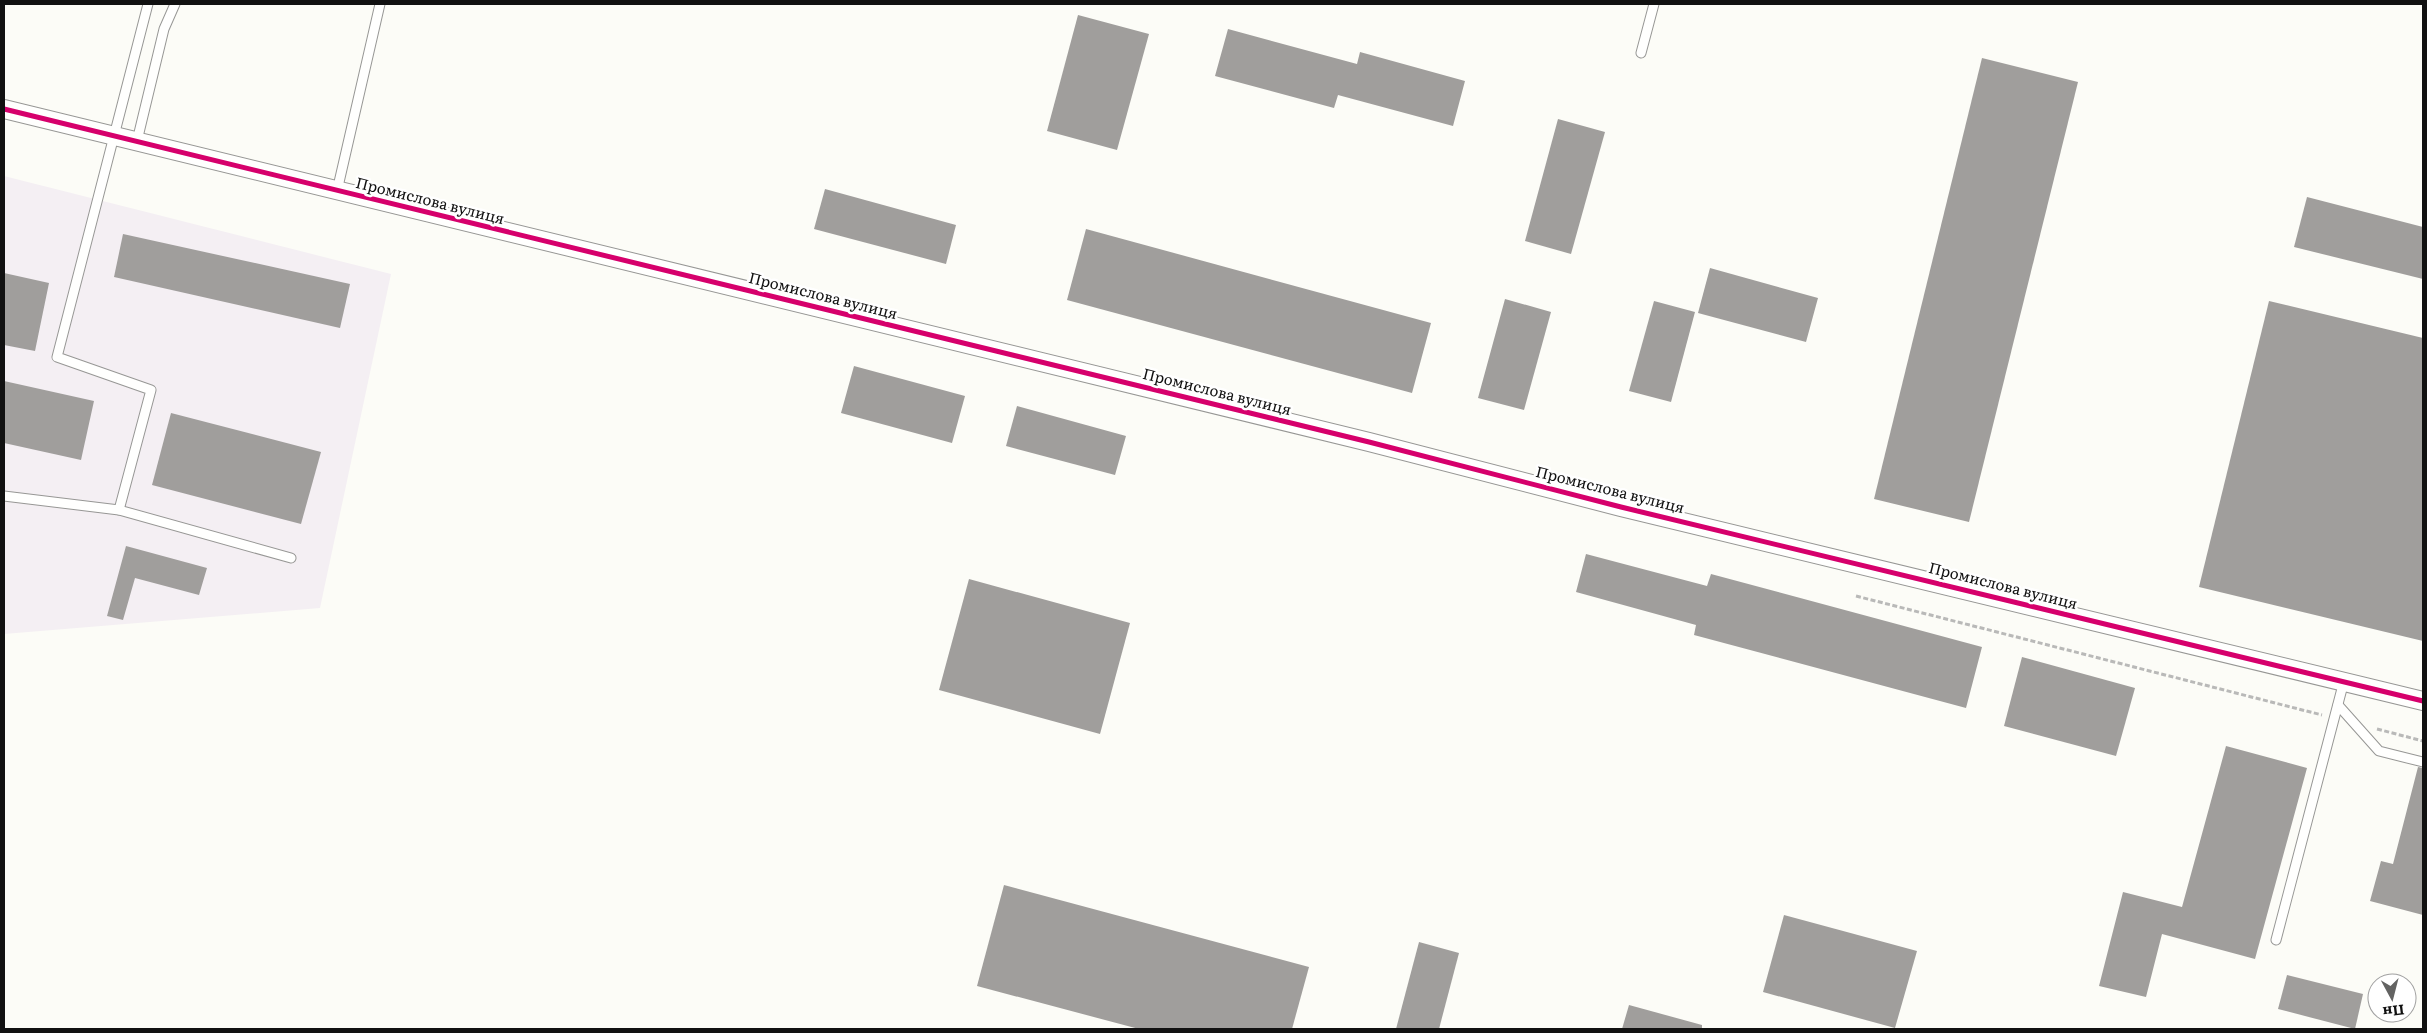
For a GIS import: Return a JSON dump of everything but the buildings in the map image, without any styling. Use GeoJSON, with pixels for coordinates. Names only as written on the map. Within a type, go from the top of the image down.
{"type":"FeatureCollection","features":[{"type":"Feature","properties":{"kind":"street","name":"Промислова вулиця"},"geometry":{"type":"LineString","coordinates":[[4,109],[1369,442],[1621,507],[2423,701]]}},
{"type":"Feature","properties":{"kind":"lane"},"geometry":{"type":"LineString","coordinates":[[119,510],[151,390],[57,357],[148,4]]}},
{"type":"Feature","properties":{"kind":"lane"},"geometry":{"type":"LineString","coordinates":[[137,142],[164,29],[175,4]]}},
{"type":"Feature","properties":{"kind":"lane"},"geometry":{"type":"LineString","coordinates":[[337,191],[380,4]]}},
{"type":"Feature","properties":{"kind":"lane"},"geometry":{"type":"LineString","coordinates":[[1642,53],[1654,4]]}},
{"type":"Feature","properties":{"kind":"lane"},"geometry":{"type":"LineString","coordinates":[[4,496],[119,510],[291,558]]}},
{"type":"Feature","properties":{"kind":"lane"},"geometry":{"type":"LineString","coordinates":[[2276,940],[2344,681]]}},
{"type":"Feature","properties":{"kind":"lane"},"geometry":{"type":"LineString","coordinates":[[2338,705],[2378,751],[2423,762]]}},
{"type":"Feature","properties":{"kind":"path"},"geometry":{"type":"LineString","coordinates":[[1856,596],[2334,718]]}},
{"type":"Feature","properties":{"kind":"path"},"geometry":{"type":"LineString","coordinates":[[2354,724],[2423,741]]}},
{"type":"Feature","properties":{"kind":"shaded area"},"geometry":{"type":"Polygon","coordinates":[[[4,176],[391,274],[320,608],[4,634],[4,176]]]}},
{"type":"Feature","properties":{"kind":"cycle path"},"geometry":{"type":"LineString","coordinates":[[4,109],[1369,442],[1621,507],[2423,701]]}}]}
